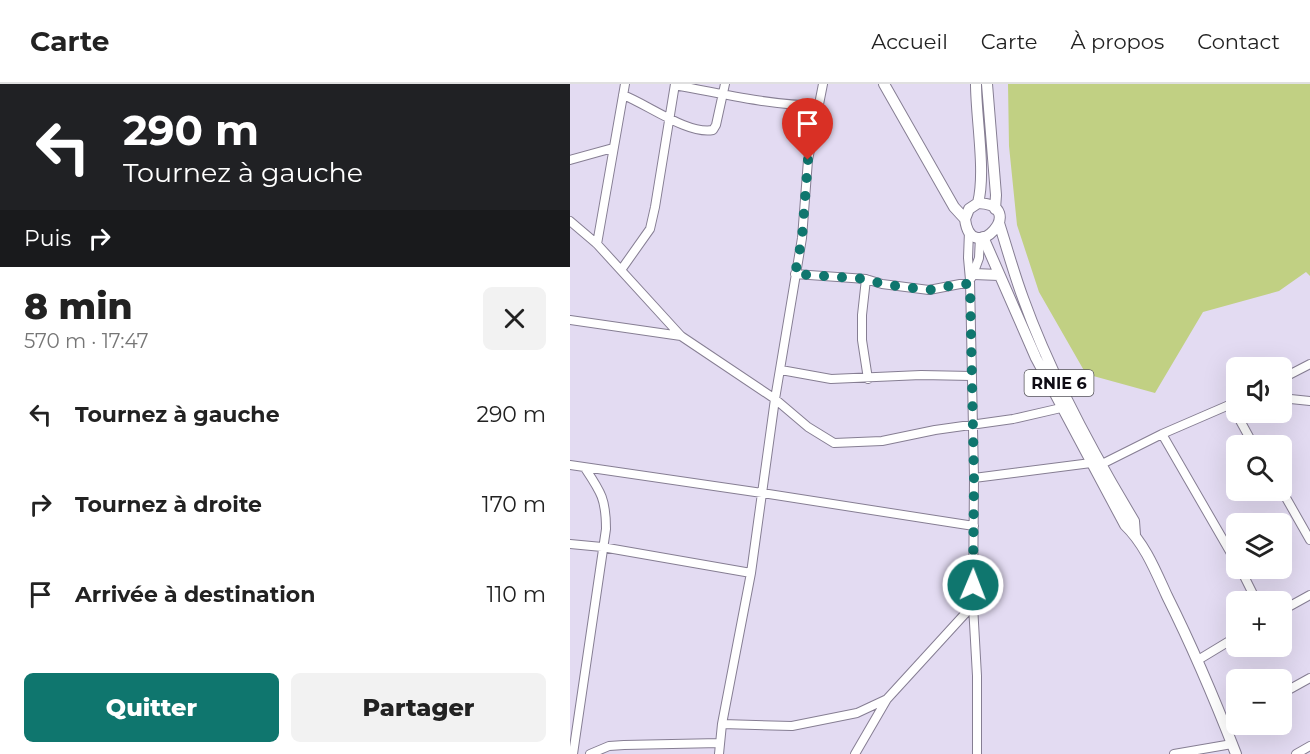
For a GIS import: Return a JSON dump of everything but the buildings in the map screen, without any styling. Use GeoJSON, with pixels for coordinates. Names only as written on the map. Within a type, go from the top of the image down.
{"type":"FeatureCollection","features":[{"type":"Feature","properties":{"kind":"main road"},"geometry":{"type":"LineString","coordinates":[[884,84],[954,207],[965,219],[969,231],[982,237],[990,235],[999,223]]}},
{"type":"Feature","properties":{"kind":"main road"},"geometry":{"type":"LineString","coordinates":[[976,84],[981,175],[976,204]]}},
{"type":"Feature","properties":{"kind":"main road","name":"RNIE 6"},"geometry":{"type":"LineString","coordinates":[[987,84],[996,195],[995,208],[999,216],[999,223],[1023,298],[1041,344],[1096,463]]}},
{"type":"Feature","properties":{"kind":"main road"},"geometry":{"type":"LineString","coordinates":[[949,196],[976,204],[987,204],[995,208]]}},
{"type":"Feature","properties":{"kind":"main road"},"geometry":{"type":"LineString","coordinates":[[965,219],[969,208],[976,204]]}},
{"type":"Feature","properties":{"kind":"main road","name":"RNIE 6"},"geometry":{"type":"LineString","coordinates":[[982,237],[1061,408],[1134,521],[1135,535],[1198,660],[1234,749]]}},
{"type":"Feature","properties":{"kind":"main road"},"geometry":{"type":"LineString","coordinates":[[971,280],[999,275]]}},
{"type":"Feature","properties":{"kind":"street"},"geometry":{"type":"LineString","coordinates":[[597,244],[625,84]]}},
{"type":"Feature","properties":{"kind":"street"},"geometry":{"type":"LineString","coordinates":[[621,270],[650,229],[675,84],[789,105],[819,106]]}},
{"type":"Feature","properties":{"kind":"street"},"geometry":{"type":"LineString","coordinates":[[623,95],[668,118],[708,131],[713,130],[716,125],[725,84]]}},
{"type":"Feature","properties":{"kind":"street"},"geometry":{"type":"LineString","coordinates":[[719,754],[722,724],[751,573],[775,399],[802,238],[808,160],[823,84]]}},
{"type":"Feature","properties":{"kind":"street"},"geometry":{"type":"LineString","coordinates":[[570,160],[614,148]]}},
{"type":"Feature","properties":{"kind":"street"},"geometry":{"type":"LineString","coordinates":[[570,221],[597,244],[681,336],[775,399],[808,427],[834,443],[882,441],[1013,419],[1061,408]]}},
{"type":"Feature","properties":{"kind":"street"},"geometry":{"type":"LineString","coordinates":[[969,231],[974,424],[973,605],[977,676],[977,754]]}},
{"type":"Feature","properties":{"kind":"street"},"geometry":{"type":"LineString","coordinates":[[971,280],[979,258],[982,237]]}},
{"type":"Feature","properties":{"kind":"street"},"geometry":{"type":"LineString","coordinates":[[795,274],[866,279],[882,284],[929,290],[971,280]]}},
{"type":"Feature","properties":{"kind":"street"},"geometry":{"type":"LineString","coordinates":[[866,279],[862,340],[868,379]]}},
{"type":"Feature","properties":{"kind":"street"},"geometry":{"type":"LineString","coordinates":[[570,320],[681,336]]}},
{"type":"Feature","properties":{"kind":"street"},"geometry":{"type":"LineString","coordinates":[[1292,373],[1310,364]]}},
{"type":"Feature","properties":{"kind":"street"},"geometry":{"type":"LineString","coordinates":[[781,370],[831,379],[921,375],[972,376]]}},
{"type":"Feature","properties":{"kind":"street"},"geometry":{"type":"LineString","coordinates":[[1292,400],[1310,402]]}},
{"type":"Feature","properties":{"kind":"street"},"geometry":{"type":"LineString","coordinates":[[974,478],[1096,463],[1226,406]]}},
{"type":"Feature","properties":{"kind":"street"},"geometry":{"type":"LineString","coordinates":[[1162,434],[1226,544]]}},
{"type":"Feature","properties":{"kind":"street"},"geometry":{"type":"LineString","coordinates":[[570,465],[974,526]]}},
{"type":"Feature","properties":{"kind":"street"},"geometry":{"type":"LineString","coordinates":[[573,754],[606,529],[606,509],[602,493],[585,468]]}},
{"type":"Feature","properties":{"kind":"street"},"geometry":{"type":"LineString","coordinates":[[1288,501],[1310,540]]}},
{"type":"Feature","properties":{"kind":"street"},"geometry":{"type":"LineString","coordinates":[[570,544],[602,547],[751,573]]}},
{"type":"Feature","properties":{"kind":"street"},"geometry":{"type":"LineString","coordinates":[[1292,605],[1310,595]]}},
{"type":"Feature","properties":{"kind":"street"},"geometry":{"type":"LineString","coordinates":[[855,754],[887,699],[973,605]]}},
{"type":"Feature","properties":{"kind":"street"},"geometry":{"type":"LineString","coordinates":[[1198,660],[1226,643]]}},
{"type":"Feature","properties":{"kind":"street"},"geometry":{"type":"LineString","coordinates":[[1292,688],[1310,678]]}},
{"type":"Feature","properties":{"kind":"street"},"geometry":{"type":"LineString","coordinates":[[722,724],[792,726],[857,712],[887,699]]}},
{"type":"Feature","properties":{"kind":"street"},"geometry":{"type":"LineString","coordinates":[[590,754],[617,745],[720,743]]}},
{"type":"Feature","properties":{"kind":"street"},"geometry":{"type":"LineString","coordinates":[[1296,754],[1310,746]]}},
{"type":"Feature","properties":{"kind":"street"},"geometry":{"type":"LineString","coordinates":[[1174,754],[1234,749]]}},
{"type":"Feature","properties":{"kind":"green space"},"geometry":{"type":"Polygon","coordinates":[[[1008,84],[1310,84],[1310,276],[1306,272],[1279,291],[1203,312],[1155,393],[1086,374],[1039,292],[1017,225],[1009,146],[1008,84]]]}},
{"type":"Feature","properties":{"kind":"route"},"geometry":{"type":"LineString","coordinates":[[808,160],[802,238],[795,274],[866,279],[882,284],[929,290],[950,285],[970,284],[974,424],[973,585]]}}]}
